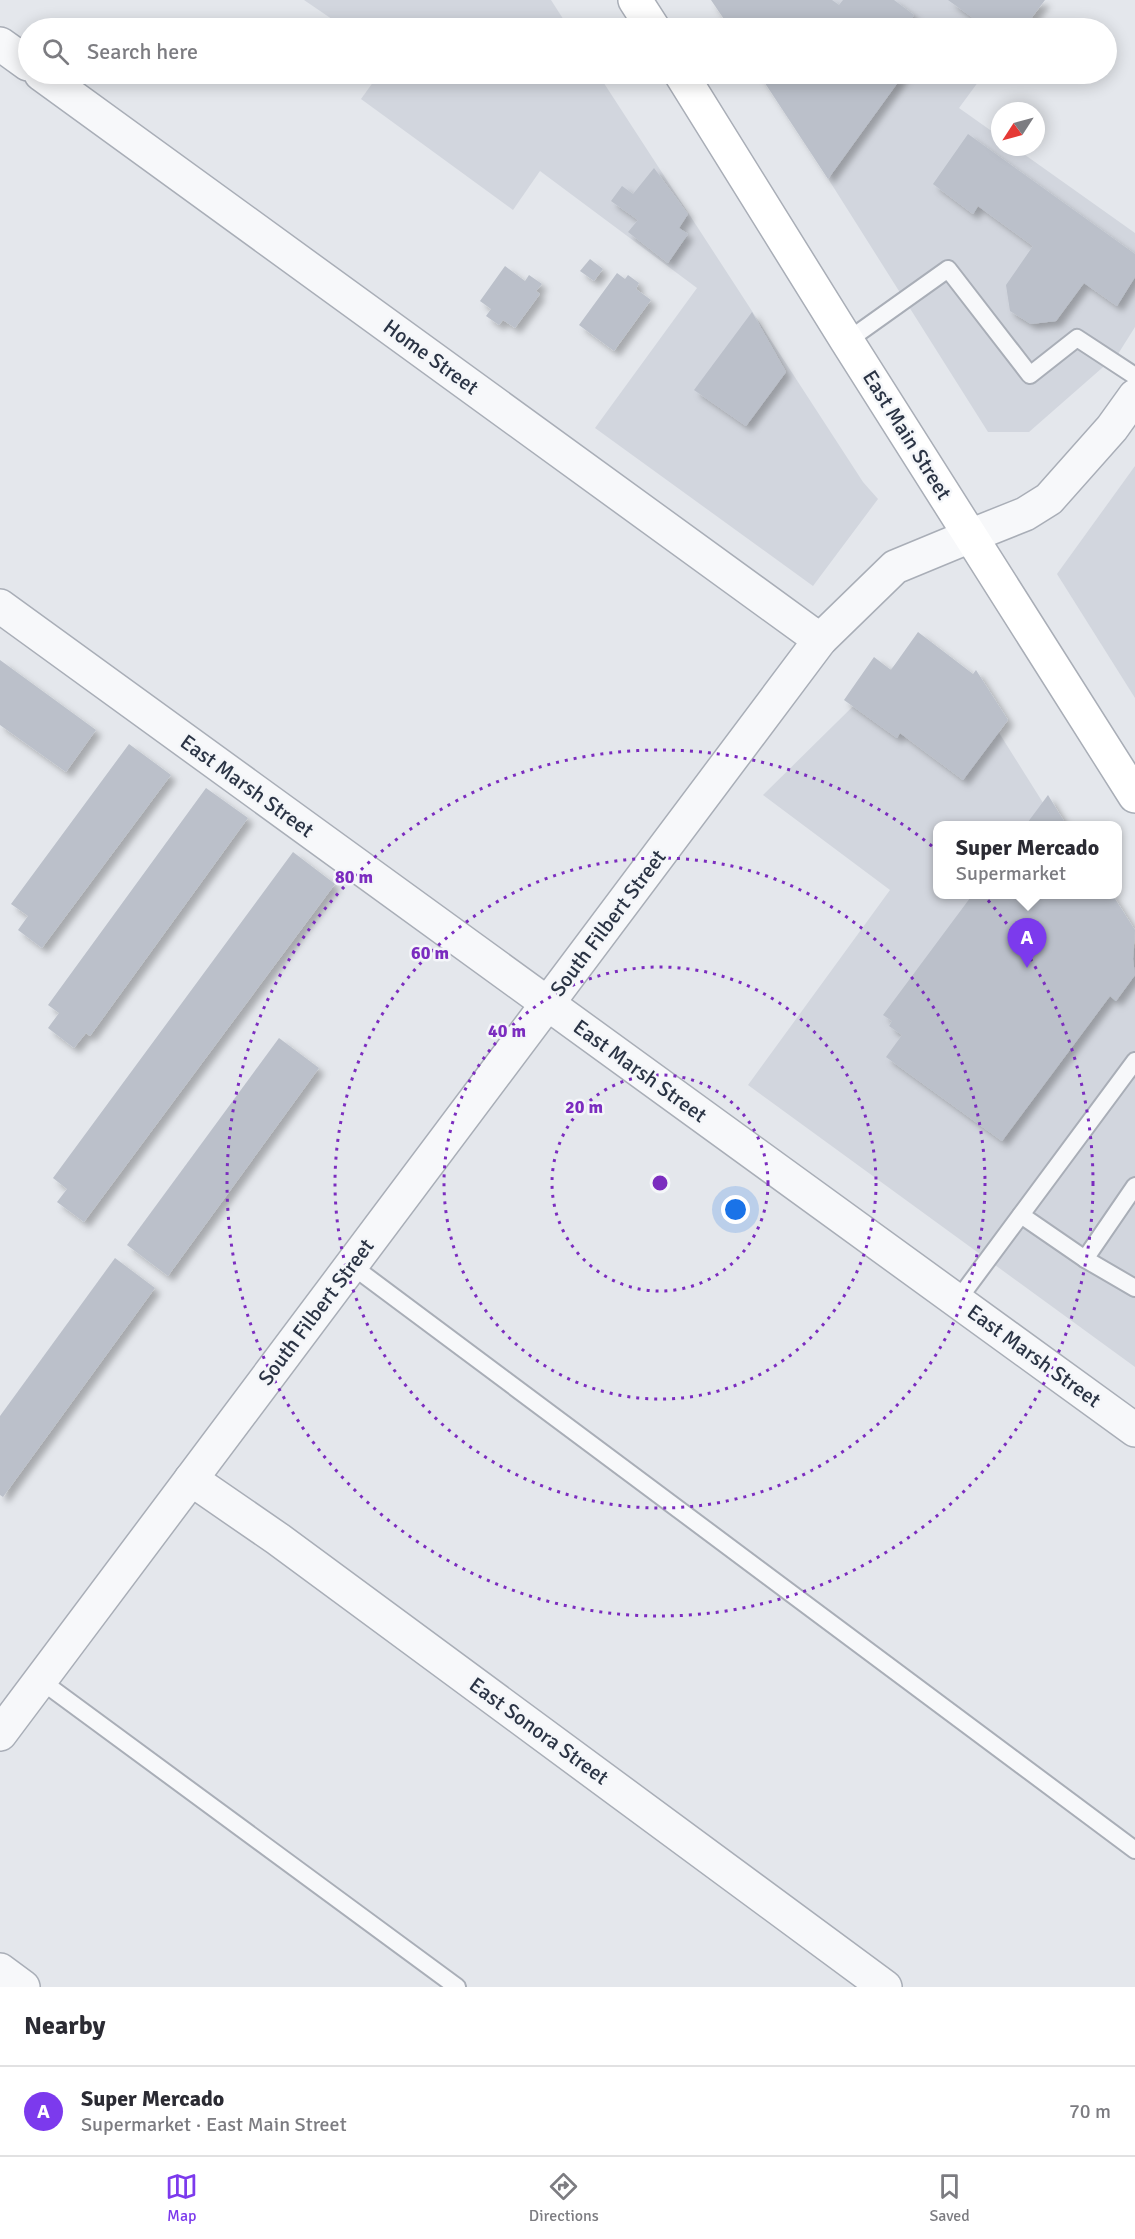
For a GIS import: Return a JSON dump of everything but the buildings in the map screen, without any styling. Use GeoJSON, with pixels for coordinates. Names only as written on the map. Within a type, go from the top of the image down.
{"type":"FeatureCollection","features":[{"type":"Feature","properties":{"kind":"main road","name":"East Main Street"},"geometry":{"type":"LineString","coordinates":[[687,84],[1135,796]]}},
{"type":"Feature","properties":{"kind":"street"},"geometry":{"type":"LineString","coordinates":[[0,44],[18,57]]}},
{"type":"Feature","properties":{"kind":"street","name":"Home Street"},"geometry":{"type":"LineString","coordinates":[[55,84],[820,640]]}},
{"type":"Feature","properties":{"kind":"street","name":"South Filbert Street"},"geometry":{"type":"LineString","coordinates":[[0,1734],[820,640],[895,567],[1025,514],[1049,499],[1112,429],[1135,392]]}},
{"type":"Feature","properties":{"kind":"street","name":"East Marsh Street"},"geometry":{"type":"LineString","coordinates":[[0,606],[1135,1430]]}},
{"type":"Feature","properties":{"kind":"street","name":"East Sonora Street"},"geometry":{"type":"LineString","coordinates":[[191,1479],[297,1553],[885,1987]]}},
{"type":"Feature","properties":{"kind":"street"},"geometry":{"type":"LineString","coordinates":[[0,1970],[23,1987]]}},
{"type":"Feature","properties":{"kind":"lane"},"geometry":{"type":"LineString","coordinates":[[847,341],[948,269],[1030,375],[1077,338],[1135,392]]}},
{"type":"Feature","properties":{"kind":"lane"},"geometry":{"type":"LineString","coordinates":[[957,1301],[1135,1061]]}},
{"type":"Feature","properties":{"kind":"lane"},"geometry":{"type":"LineString","coordinates":[[1085,1259],[1135,1186]]}},
{"type":"Feature","properties":{"kind":"lane"},"geometry":{"type":"LineString","coordinates":[[1022,1215],[1085,1259],[1135,1288]]}},
{"type":"Feature","properties":{"kind":"lane"},"geometry":{"type":"LineString","coordinates":[[351,1265],[1135,1850]]}},
{"type":"Feature","properties":{"kind":"lane"},"geometry":{"type":"LineString","coordinates":[[40,1680],[456,1987]]}},
{"type":"Feature","properties":{"kind":"shaded area"},"geometry":{"type":"Polygon","coordinates":[[[304,0],[551,0],[563,18],[330,18],[304,0]]]}},
{"type":"Feature","properties":{"kind":"shaded area"},"geometry":{"type":"Polygon","coordinates":[[[716,0],[951,0],[977,18],[728,18],[716,0]]]}},
{"type":"Feature","properties":{"kind":"shaded area"},"geometry":{"type":"Polygon","coordinates":[[[372,84],[604,84],[863,482],[878,499],[813,586],[595,428],[697,288],[540,171],[513,210],[361,99],[372,84]]]}},
{"type":"Feature","properties":{"kind":"shaded area"},"geometry":{"type":"Polygon","coordinates":[[[768,84],[977,84],[959,108],[991,131],[991,156],[1027,156],[1135,233],[1135,327],[1118,354],[1029,432],[988,432],[768,84]]]}},
{"type":"Feature","properties":{"kind":"shaded area"},"geometry":{"type":"Polygon","coordinates":[[[1135,466],[1135,698],[1057,574],[1135,466]]]}},
{"type":"Feature","properties":{"kind":"shaded area"},"geometry":{"type":"Polygon","coordinates":[[[907,653],[952,658],[1054,821],[933,821],[933,899],[1104,899],[1135,949],[1135,1367],[748,1085],[890,890],[763,795],[907,653]]]}},
{"type":"Feature","properties":{"kind":"place","name":"Super Mercado"},"geometry":{"type":"Point","coordinates":[1027,968]}}]}
